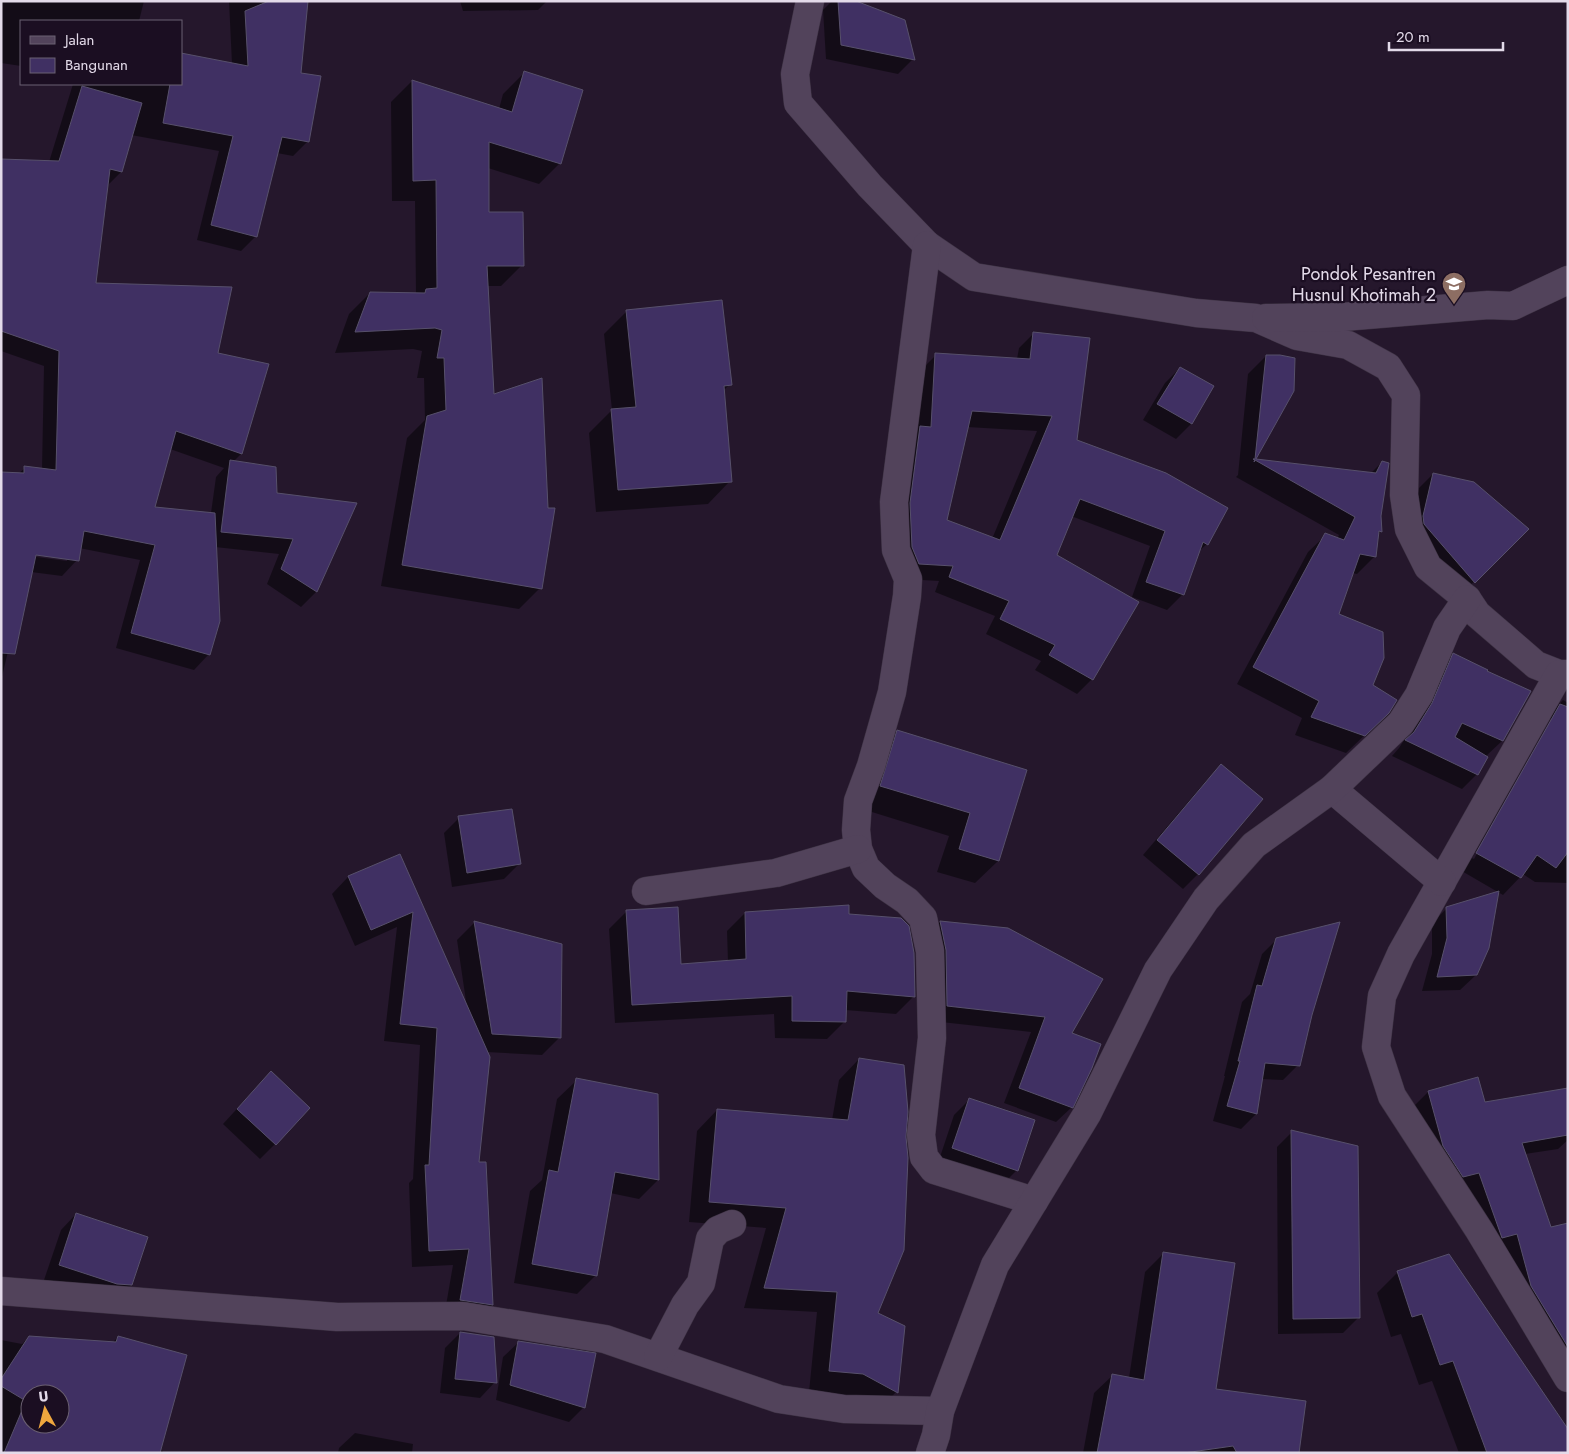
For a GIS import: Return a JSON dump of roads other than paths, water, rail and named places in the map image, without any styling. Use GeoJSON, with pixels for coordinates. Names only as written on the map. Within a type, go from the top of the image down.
{"type":"FeatureCollection","features":[{"type":"Feature","properties":{"kind":"street"},"geometry":{"type":"LineString","coordinates":[[810,1],[796,74],[798,103],[870,186],[927,245],[974,277],[1196,313],[1256,318],[1343,317],[1488,305],[1513,306],[1568,280]]}},
{"type":"Feature","properties":{"kind":"street"},"geometry":{"type":"LineString","coordinates":[[927,245],[894,502],[896,550],[908,579],[907,596],[892,692],[871,766],[858,801],[856,830],[858,850],[866,868],[885,886],[907,901],[923,918],[930,951],[932,1038],[921,1135],[924,1157],[934,1170],[1034,1201]]}},
{"type":"Feature","properties":{"kind":"street"},"geometry":{"type":"LineString","coordinates":[[1256,318],[1297,336],[1348,345],[1388,367],[1406,395],[1404,495],[1409,529],[1428,567],[1467,599],[1477,614],[1536,665],[1563,674],[1401,954],[1382,996],[1376,1047],[1392,1096],[1478,1230],[1568,1378]]}},
{"type":"Feature","properties":{"kind":"street"},"geometry":{"type":"LineString","coordinates":[[930,1453],[936,1435],[940,1411],[995,1265],[1087,1114],[1158,970],[1206,899],[1254,846],[1332,789],[1401,723],[1418,695],[1447,628],[1467,599]]}},
{"type":"Feature","properties":{"kind":"street"},"geometry":{"type":"LineString","coordinates":[[1332,789],[1442,882]]}},
{"type":"Feature","properties":{"kind":"street"},"geometry":{"type":"LineString","coordinates":[[646,891],[776,873],[858,850]]}},
{"type":"Feature","properties":{"kind":"street"},"geometry":{"type":"LineString","coordinates":[[658,1357],[685,1304],[701,1284],[710,1239],[718,1230],[732,1224]]}},
{"type":"Feature","properties":{"kind":"street"},"geometry":{"type":"LineString","coordinates":[[1,1291],[338,1317],[464,1316],[605,1338],[779,1399],[844,1409],[940,1411]]}},
{"type":"Feature","properties":{"kind":"place","name":"Pondok Pesantren Husnul Khotimah 2"},"geometry":{"type":"Point","coordinates":[1454,305]}}]}
